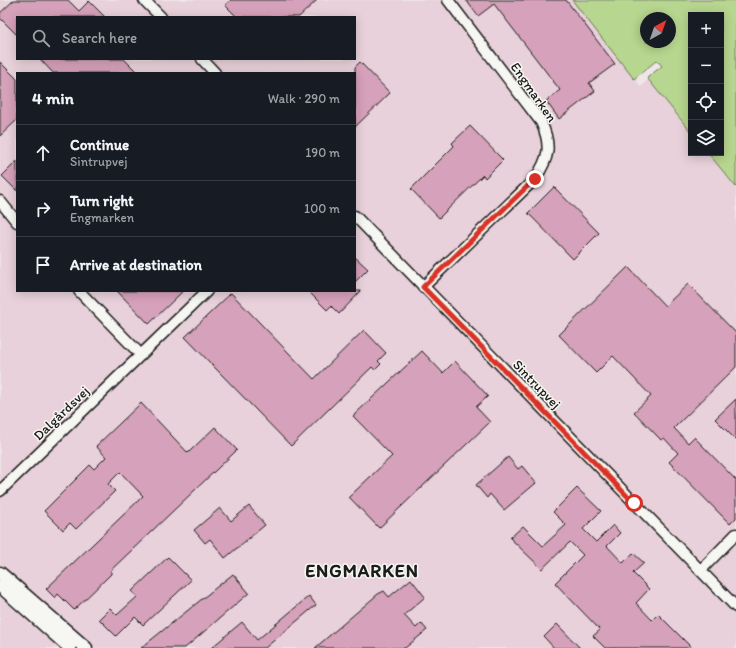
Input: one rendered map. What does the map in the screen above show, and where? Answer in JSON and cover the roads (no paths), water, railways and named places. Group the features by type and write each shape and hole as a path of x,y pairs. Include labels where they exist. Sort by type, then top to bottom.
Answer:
{"street":[{"path":"144,0 160,16"},
{"name":"Engmarken","path":"423,287 535,179 544,165 548,153 547,136 541,122 448,0"},
{"path":"203,60 214,72"},
{"path":"0,201 16,221"},
{"name":"Sintrupvej","path":"356,217 565,434 736,607"},
{"path":"80,292 141,355"},
{"name":"Dalgårdsvej","path":"0,491 206,292"},
{"path":"700,570 736,534"},
{"path":"0,573 86,648"},
{"path":"0,586 70,648"}],"district":[{"name":"ENGMARKEN","path":"362,571"}]}
